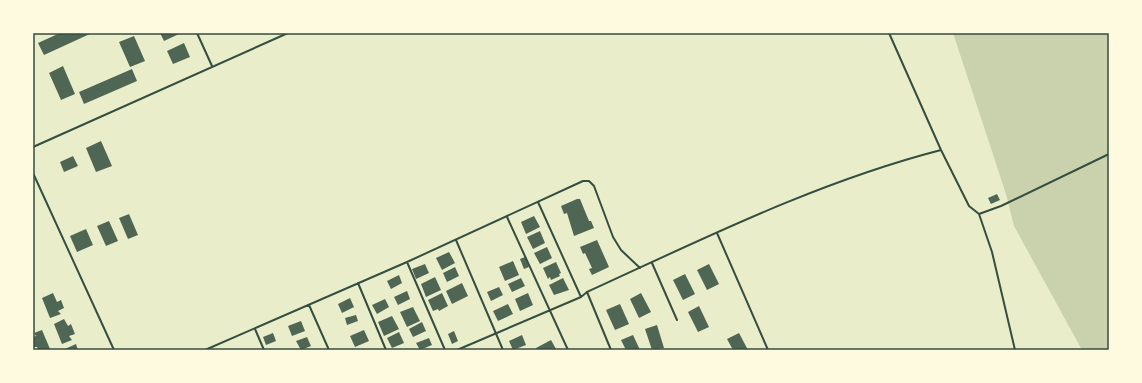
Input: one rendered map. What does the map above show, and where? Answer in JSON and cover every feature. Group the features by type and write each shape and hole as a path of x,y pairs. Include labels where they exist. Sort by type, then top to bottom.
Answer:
{"lane":[{"path":"197,33 212,66"},
{"path":"33,147 288,33"},
{"path":"889,33 941,150 969,206 979,214 992,252 1015,350"},
{"path":"457,350 581,297 587,292 783,203 908,158 941,150"},
{"path":"979,214 1001,206 1109,154"},
{"path":"33,173 114,350"},
{"path":"205,350 456,240 583,181 589,181 594,186 612,237 621,250 640,268"},
{"path":"538,202 581,297"},
{"path":"507,217 568,350"},
{"path":"717,233 768,350"},
{"path":"456,240 504,350"},
{"path":"406,262 445,350"},
{"path":"652,263 677,320"},
{"path":"358,283 386,350"},
{"path":"587,292 612,350"},
{"path":"309,305 329,350"},
{"path":"255,329 264,350"}],"green space":[{"path":"953,33 1109,33 1109,350 1082,350 1014,226 1006,194"}],"building":[{"path":"60,33 92,33 44,55 38,43"},
{"path":"160,33 178,33 179,34 164,41"},
{"path":"134,36 145,61 130,67 119,42"},
{"path":"184,43 190,57 173,64 167,51"},
{"path":"63,66 75,94 61,100 49,73"},
{"path":"132,69 137,81 84,104 79,92"},
{"path":"101,141 112,166 96,172 86,148"},
{"path":"73,156 78,166 64,172 60,162"},
{"path":"997,194 1000,200 991,204 988,198"},
{"path":"580,199 589,221 591,221 594,228 574,236 567,213 564,214 561,206"},
{"path":"129,214 138,235 128,239 119,218"},
{"path":"534,216 540,227 526,234 521,222"},
{"path":"109,221 118,241 106,246 97,226"},
{"path":"86,229 93,245 77,252 70,236"},
{"path":"540,231 545,243 533,249 527,237"},
{"path":"597,240 609,267 592,275 589,269 592,268 585,253 583,254 580,247"},
{"path":"547,247 552,258 540,264 534,253"},
{"path":"449,252 455,263 442,270 436,258"},
{"path":"525,257 529,267 524,269 520,259"},
{"path":"513,261 519,275 505,281 499,267"},
{"path":"556,262 561,273 559,274 560,276 551,280 550,277 548,279 543,268"},
{"path":"425,264 429,273 416,279 412,269"},
{"path":"709,264 719,284 707,290 697,270"},
{"path":"455,267 459,276 447,282 443,273"},
{"path":"685,274 695,294 683,300 673,280"},
{"path":"399,275 402,283 391,289 387,281"},
{"path":"435,277 441,290 426,297 421,284"},
{"path":"521,278 525,286 512,292 508,284"},
{"path":"563,278 569,290 554,295 549,285"},
{"path":"462,283 468,296 452,304 446,291"},
{"path":"499,287 503,295 491,301 487,292"},
{"path":"407,291 410,299 398,305 394,297"},
{"path":"53,293 57,302 61,300 64,308 58,311 61,314 50,318 42,298"},
{"path":"442,293 448,306 439,311 438,309 433,311 428,300"},
{"path":"528,293 533,305 520,311 515,299"},
{"path":"641,293 651,312 639,318 630,299"},
{"path":"350,298 354,307 342,313 338,304"},
{"path":"385,299 389,307 377,314 372,305"},
{"path":"508,304 513,314 498,321 493,311"},
{"path":"620,304 629,324 615,330 606,310"},
{"path":"699,306 709,327 698,332 688,312"},
{"path":"413,307 420,321 407,327 400,312"},
{"path":"356,315 358,321 347,325 345,318"},
{"path":"392,316 399,329 384,336 378,322"},
{"path":"64,319 68,326 71,324 75,334 69,336 72,340 62,344 54,324"},
{"path":"301,321 305,331 292,336 288,326"},
{"path":"422,322 426,331 413,337 409,329"},
{"path":"657,325 664,348 652,350 645,329"},
{"path":"42,330 50,349 48,350 38,350 37,347 33,347 33,337 36,336 34,333"},
{"path":"364,330 369,341 355,347 350,336"},
{"path":"454,331 458,341 452,344 448,334"},
{"path":"399,332 404,343 392,348 387,338"},
{"path":"273,333 276,341 266,345 263,337"},
{"path":"739,333 748,350 733,350 727,339"},
{"path":"522,335 526,345 513,350 509,341"},
{"path":"633,335 640,350 626,350 621,340"},
{"path":"307,337 311,346 301,350 296,341"},
{"path":"429,338 432,345 420,350 416,343"},
{"path":"551,340 556,349 537,350 536,348"},
{"path":"76,344 78,350 65,350 65,349"}]}
